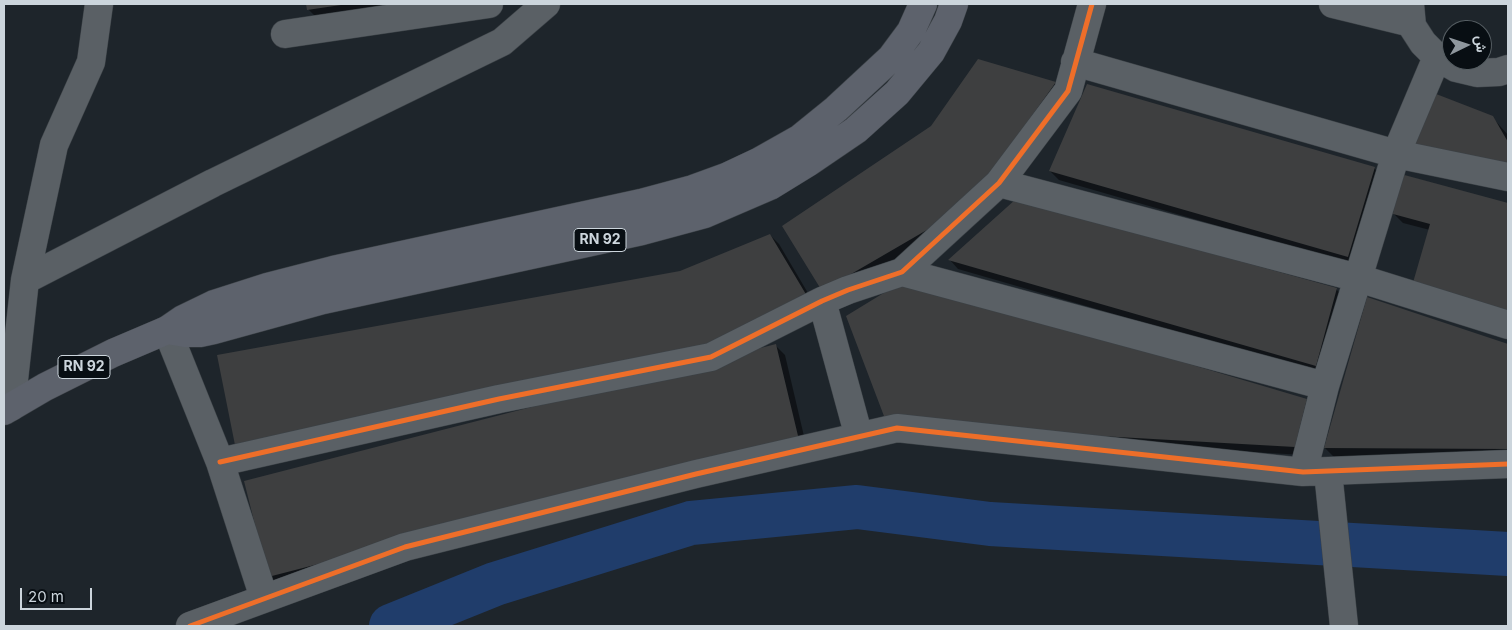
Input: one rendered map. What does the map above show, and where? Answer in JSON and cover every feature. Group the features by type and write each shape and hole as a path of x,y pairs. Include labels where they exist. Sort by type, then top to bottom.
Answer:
{"highway":[{"name":"RN 92","path":"7,409 44,387 113,353 168,330 198,311 267,287 334,270 641,203 693,189 726,177 760,161 799,139 868,81 891,58 911,31 923,4"},
{"name":"RN 92","path":"168,330 185,333 200,333 214,330 323,300 642,231 706,214 770,186 856,130 897,93 931,52 948,22 954,4"}],"street":[{"path":"7,409 24,280 54,145 90,62 99,4"},
{"path":"285,34 489,4"},
{"path":"24,280 222,179 502,42 546,4"},
{"path":"220,462 499,399 712,357 822,301 902,272 999,183 1068,91 1092,4"},
{"path":"1333,4 1410,14 1423,43 1437,57 1456,68 1477,73 1499,72 1508,69"},
{"path":"1344,619 1320,475 1325,386 1396,154 1437,57"},
{"path":"1075,62 1396,154 1508,177"},
{"path":"999,183 1358,278 1508,325"},
{"path":"902,272 1325,386"},
{"path":"822,301 859,437"},
{"path":"168,330 220,462 264,598"},
{"path":"190,626 405,547 696,474 897,428 1320,475 1508,464"}],"building":[{"path":"306,4 341,4 341,5 307,10"},
{"path":"978,59 1056,82 985,182 944,220 822,291 782,226 931,126"},
{"path":"1087,84 1375,167 1348,257 1049,171"},
{"path":"1431,92 1493,116 1508,142 1508,167 1413,148"},
{"path":"1397,173 1508,203 1508,312 1412,286 1430,224 1393,214"},
{"path":"1016,199 1337,288 1316,366 948,260"},
{"path":"770,234 810,301 711,343 237,455 217,355 680,271"},
{"path":"900,283 917,283 1307,399 1295,447 887,424 846,316"},
{"path":"1367,297 1508,344 1508,449 1324,448"},
{"path":"776,344 799,440 268,577 244,481"}],"waterway":[{"path":"391,626 495,584 691,523 857,507 990,524 1508,554"}],"cycle path":[{"path":"220,462 499,399 711,357 822,301 902,272 999,183 1068,91 1092,4"},
{"path":"190,626 405,547 696,474 897,428 1303,472 1508,464"}]}
